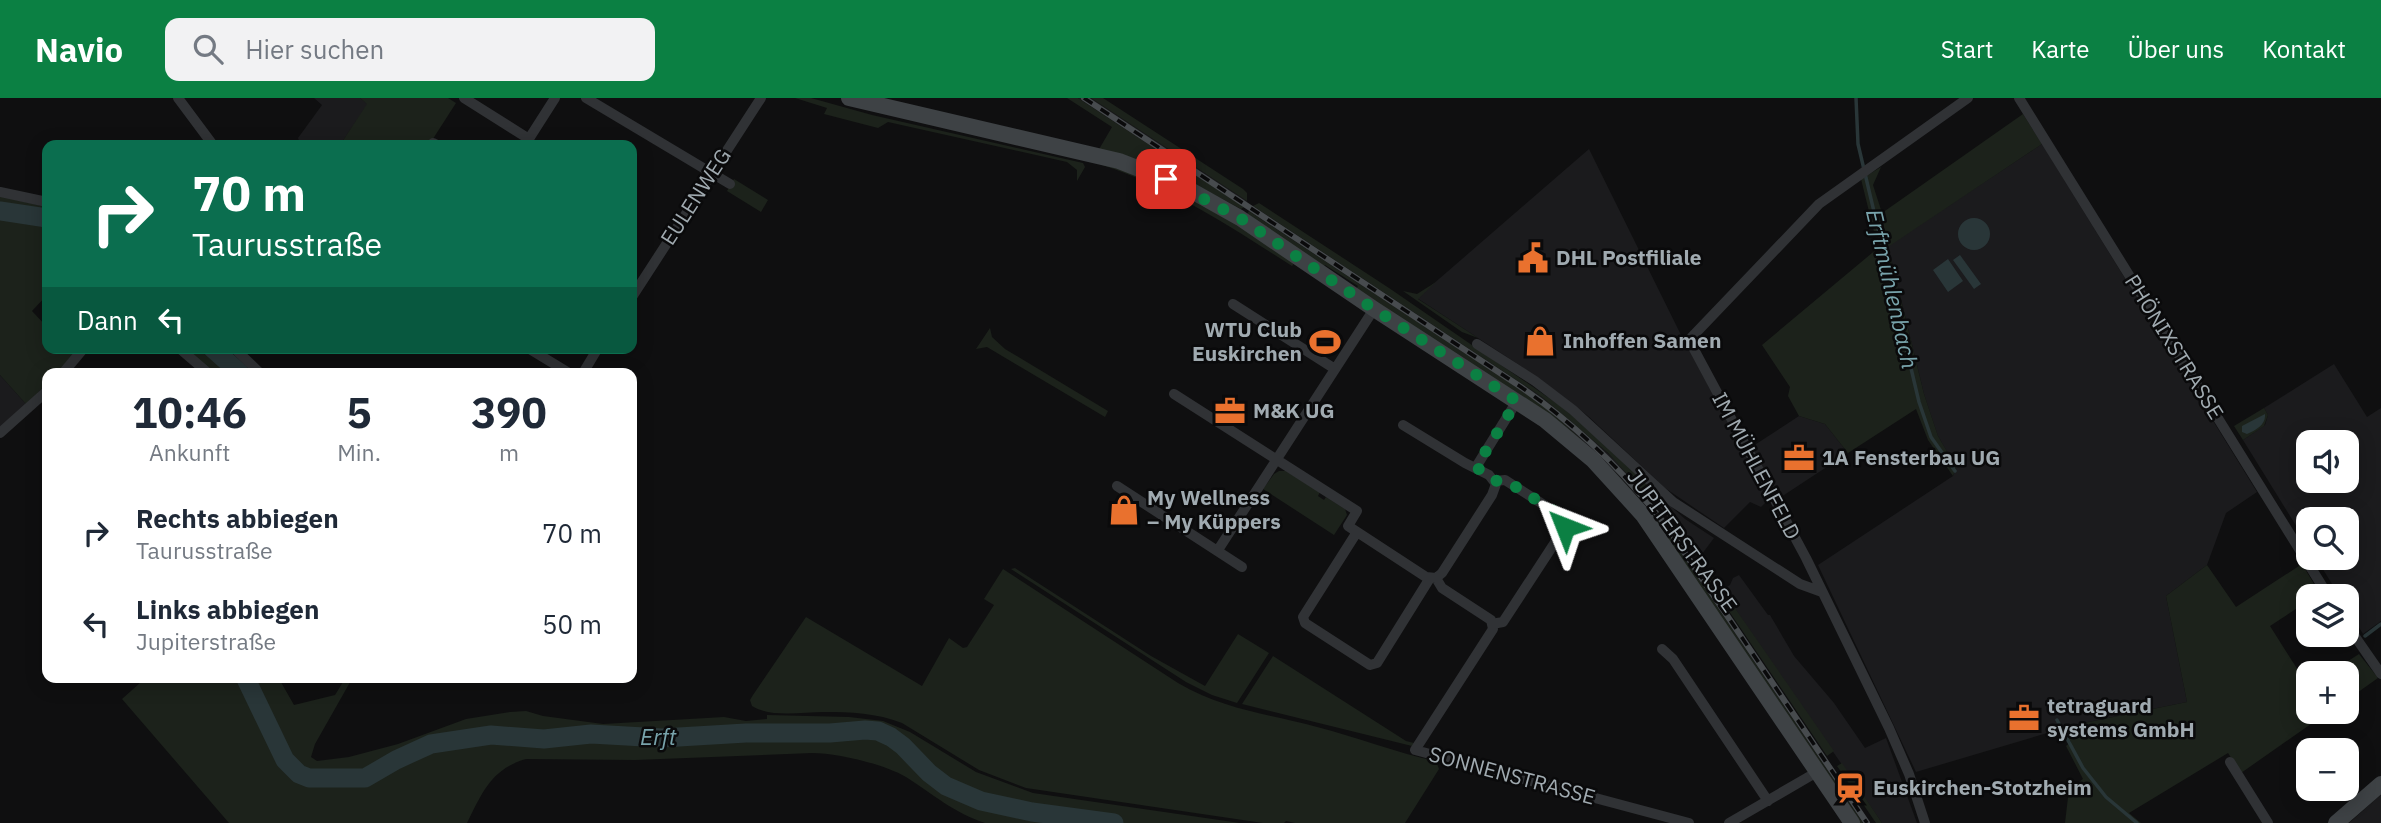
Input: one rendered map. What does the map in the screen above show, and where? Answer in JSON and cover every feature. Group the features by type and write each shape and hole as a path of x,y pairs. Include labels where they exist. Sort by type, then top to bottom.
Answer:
{"street":[{"path":"178,98 209,140"},
{"path":"464,98 524,140"},
{"path":"528,140 555,98"},
{"path":"586,98 730,184"},
{"name":"EULENWEG","path":"637,289 761,98"},
{"name":"JUPITERSTRASSE","path":"849,98 1108,158 1150,171 1240,218 1517,401 1584,452 1634,505 1852,823"},
{"name":"IM MÜHLENFELD","path":"1926,823 1901,752 1822,592 1689,340 1808,214 1968,98"},
{"name":"PHÖNIXSTRASSE","path":"2019,98 2321,584"},
{"path":"0,192 42,201"},
{"path":"1233,304 1335,369"},
{"path":"1218,550 1374,309"},
{"path":"1477,344 1581,416 1673,502 1800,584 1822,592"},
{"path":"67,368 79,354"},
{"path":"186,354 202,368"},
{"path":"240,354 255,368"},
{"path":"538,354 561,368"},
{"path":"1174,394 1357,511 1348,526 1433,578 1442,588 1491,620 1492,624 1503,622 1565,527 1563,517 1505,480 1495,481 1403,425"},
{"path":"0,433 42,395"},
{"path":"1476,467 1517,401"},
{"path":"1357,532 1303,617 1305,623 1370,665 1377,663 1433,578 1442,573 1492,495 1495,481"},
{"path":"1117,486 1241,567"},
{"name":"SONNENSTRASSE","path":"1492,624 1493,629 1415,750 1689,823"},
{"path":"2359,642 2381,674"},
{"path":"1662,649 1673,659 1768,801"},
{"path":"2230,762 2269,823"},
{"path":"1729,823 1817,772"},
{"path":"2336,823 2381,784"}],"shaded area":[{"path":"314,98 360,98 368,104 343,140 299,140 322,105"},
{"path":"360,98 448,98 456,103 432,140 343,140 367,104"},
{"path":"795,98 811,98 872,115 1083,163 1085,167 1077,181 1077,170 1067,162 888,122 878,128 824,114 827,108"},
{"path":"1067,98 1078,98 1244,207 1241,209 1159,165 1098,151 1112,127"},
{"path":"1078,98 1091,98 1247,201 1244,207"},
{"path":"1091,98 1103,98 1243,189 1247,193 1247,201"},
{"path":"2023,114 2042,144 1888,247 1924,394 1938,436 1956,467 1953,476 1928,440 1916,409 1848,453 1825,424 1799,416 1788,396 1790,387 1762,345 1878,248 1861,179 1881,167 1873,185 1882,213"},
{"path":"2042,144 2257,492 2226,513 2207,565 2166,596 2187,702 2074,725 1916,772 1818,565 1953,476 1956,468 1938,436 1924,394 1888,246"},
{"path":"1589,149 1682,337 1769,499 1761,507 1750,502 1724,528 1665,488 1588,416 1539,378 1417,298"},
{"path":"1103,162 1189,194 1296,261 1292,266 1200,209 1152,185 1102,165"},
{"path":"734,179 768,200 761,212 727,191"},
{"path":"0,196 42,206 42,214 0,206"},
{"path":"1259,203 1565,409 1655,491 1649,498 1608,453 1542,397 1253,206"},
{"path":"1253,206 1542,397 1628,472 1687,550 1870,823 1863,823 1653,513 1599,455 1533,398 1249,211"},
{"path":"1249,211 1533,398 1611,468 1646,507 1678,549 1863,823 1857,823 1638,499 1356,289 1358,286 1325,265 1323,267 1247,214"},
{"path":"0,217 42,222 42,300 32,311 42,322 42,354 73,354 61,368 42,368 42,389 26,404 0,375"},
{"path":"1974,218 1985,223 1990,234 1985,245 1974,250 1963,245 1958,234 1963,223"},
{"path":"1960,255 1981,284 1974,289 1953,260"},
{"path":"1948,259 1963,281 1948,292 1933,270"},
{"path":"1436,282 1418,299 1478,338 1462,332 1403,291 1417,294"},
{"path":"990,328 992,337 1005,349 1108,411 1105,417 987,347 976,349"},
{"path":"190,354 212,354 227,368 206,368"},
{"path":"2334,364 2367,417 2381,408 2381,621 2363,634 2359,628 2359,584 2332,584 2323,570 2359,570 2359,507 2296,507 2296,526 2243,440 2265,425 2268,415 2264,408"},
{"path":"0,375 26,404 0,427"},
{"path":"2264,408 2268,415 2264,426 2243,440 2234,426"},
{"path":"2265,414 2260,427 2247,434 2242,432 2242,426"},
{"path":"1799,416 1825,424 1848,453 1778,499 1750,448"},
{"path":"1279,471 1286,471 1320,492 1318,496 1324,500 1326,497 1345,509 1347,515 1334,535 1263,489"},
{"path":"1655,492 1685,519 1714,538 1699,558 1651,495"},
{"path":"2207,565 2236,607 2296,568 2306,570 2314,584 2296,584 2296,609 2270,626 2296,667 2296,724 2311,724 2241,773 2228,753 2129,813 2141,823 2065,823 2069,789 2083,779 2066,746 2071,742 2067,737 2076,735 2074,725 2187,702 2166,596"},
{"path":"1015,568 1151,656 1205,686 1238,634 1269,653 1237,703 1212,695 1186,682 1011,569"},
{"path":"1003,569 1195,692 1246,710 1436,761 1439,769 1405,823 1263,823 1026,788 979,770 893,720 854,713 777,713 752,706 750,700 753,695 806,617 922,686 949,638 963,648 967,647 994,605 984,599"},
{"path":"1712,575 1834,751 1827,756 1708,580"},
{"path":"1739,575 1770,615 1794,656 1834,703 1865,748 1886,738 1917,823 1882,823 1722,590"},
{"path":"2359,654 2378,678 2359,691 2359,661 2348,661"},
{"path":"1273,656 1406,741 1414,743 1412,746 1242,704"},
{"path":"140,683 281,683 294,705 335,695 342,683 350,683 315,744 311,757 317,761 349,757 398,744 466,719 510,712 526,711 543,716 603,724 724,717 746,721 767,719 767,715 849,717 883,721 910,732 976,772 1033,793 1240,823 985,823 954,809 897,772 860,760 812,753 635,760 526,759 514,763 496,776 483,792 467,823 229,823 122,699"},
{"path":"1842,763 1882,823 1876,823 1837,766"},
{"path":"2381,795 2381,823 2349,823 2377,798"}],"waterway":[{"name":"Erftmühlenbach","path":"1856,98 1858,144 1919,402 1931,437 1955,471"},
{"name":"Erft","path":"0,211 42,217"},
{"name":"Erft","path":"219,354 234,368"},
{"path":"2365,636 2381,624"},
{"name":"Erft","path":"248,683 285,760 299,774 309,778 365,778 431,744 491,735 544,739 591,734 662,738 865,730 878,731 891,737 946,786 981,801 1032,812 1114,823"},
{"name":"Erftmühlenbach","path":"2057,720 2083,768 2106,797 2137,823"}],"railway":[{"path":"1084,98 1518,385 1581,434 1619,470 1670,531 1867,823"}],"place":[{"name":"DHL Postfiliale","path":"1533,258"},
{"name":"Inhoffen Samen","path":"1540,341"},
{"name":"WTU Club Euskirchen","path":"1325,342"},
{"name":"M&K UG","path":"1230,411"},
{"name":"1A Fensterbau UG","path":"1799,458"},
{"name":"My Wellness – My Küppers","path":"1124,510"},
{"name":"tetraguard systems GmbH","path":"2024,718"},
{"name":"Euskirchen-Stotzheim","path":"1850,788"}],"route":[{"path":"1166,179 1240,218 1517,401 1476,467 1495,481 1505,480 1563,517 1565,527"}]}
